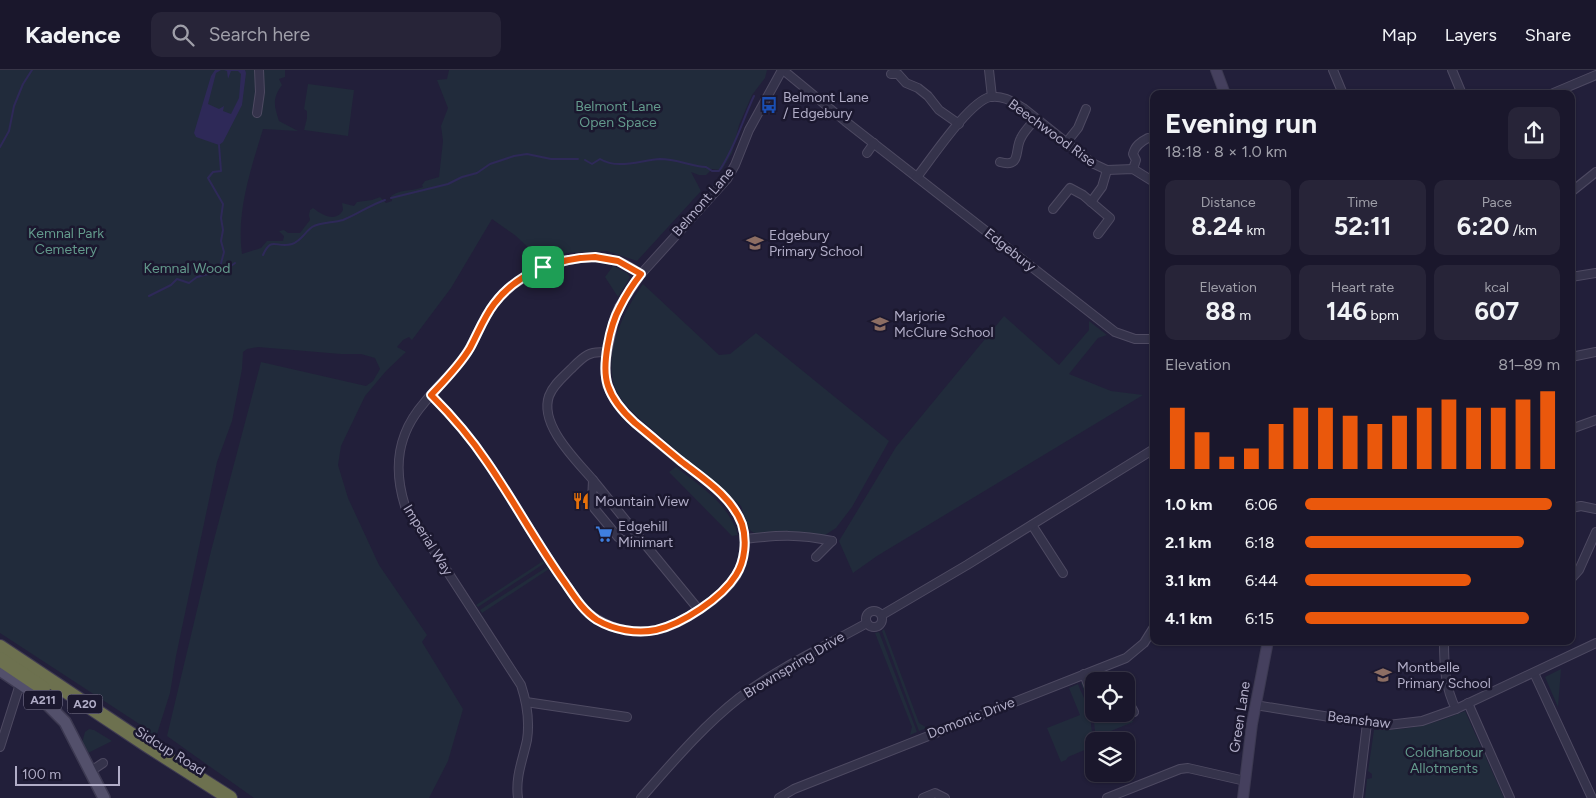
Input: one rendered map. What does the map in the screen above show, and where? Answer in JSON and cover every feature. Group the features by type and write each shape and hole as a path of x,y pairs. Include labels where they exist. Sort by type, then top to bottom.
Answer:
{"highway":[{"name":"Sidcup Road","path":"0,647 230,798"},
{"name":"Sidcup Road","path":"0,659 108,731 214,798"}],"main road":[{"path":"1216,70 1224,90"},
{"name":"Green Lane","path":"1243,798 1255,705 1267,645"},
{"name":"A211","path":"0,670 54,709 66,722 104,798"}],"street":[{"path":"258,113 260,70"},
{"name":"Edgebury","path":"782,70 1115,332 1132,339 1150,339"},
{"name":"Belmont Lane","path":"744,539 742,524 729,502 624,413 607,385 607,353 614,320 629,290 641,274 727,179 735,165 749,130 782,70"},
{"path":"989,70 992,97"},
{"path":"1333,70 1341,90"},
{"path":"1452,70 1460,90"},
{"path":"896,72 906,82 928,96 939,110 958,124"},
{"path":"1560,90 1596,75"},
{"name":"Beechwood Rise","path":"917,177 976,104 992,97 1000,97 1012,101 1092,164 1107,170 1133,169"},
{"path":"1066,143 1078,128 1086,108"},
{"path":"1000,162 1008,164 1013,162 1020,138 1035,118"},
{"path":"1081,119 1090,123"},
{"path":"1148,138 1140,142 1135,148 1133,154 1136,160 1133,169 1150,180"},
{"path":"867,153 874,144"},
{"path":"1091,202 1102,187 1107,170"},
{"path":"1575,189 1596,172"},
{"path":"1053,209 1070,188 1110,218 1098,234"},
{"name":"Imperial Way","path":"518,798 518,775 528,730 526,702 521,685 405,506 398,472 401,444 414,416 462,360 485,317 500,297 514,284 556,262 577,258 595,257 618,261 641,274"},
{"path":"1575,276 1596,274"},
{"path":"607,353 596,351 589,354 576,363 553,388 547,405 550,422 558,436 699,610"},
{"path":"1575,356 1596,352"},
{"path":"431,395 487,461 550,563 575,598 589,613 613,627 634,632 645,632 666,627 699,610 722,592 737,574 744,551 744,539 792,535 832,541 816,557"},
{"path":"1575,428 1596,420"},
{"name":"Brownspring Drive","path":"882,616 1150,451"},
{"path":"593,480 592,502 594,508 622,540 644,543"},
{"path":"1575,507 1581,506 1596,509"},
{"path":"1032,525 1063,574"},
{"path":"1575,574 1579,570 1596,532"},
{"name":"Brownspring Drive","path":"866,623 866,618 870,612 875,611 882,616"},
{"name":"Brownspring Drive","path":"866,623 870,627 878,627 882,622 882,616"},
{"name":"Brownspring Drive","path":"640,798 694,738 739,698 768,678 866,623"},
{"name":"Domonic Drive","path":"778,798 803,785 1126,658 1144,643 1150,633"},
{"name":"Beanshaw","path":"1255,705 1367,723 1406,724 1432,719 1456,710 1596,643"},
{"path":"1444,645 1446,682 1450,698 1456,710"},
{"path":"1534,673 1592,798"},
{"path":"0,747 20,684"},
{"path":"526,702 627,717"},
{"path":"1468,704 1510,798"},
{"path":"1358,798 1367,723"},
{"path":"91,771 104,763"},
{"path":"1107,798 1180,769 1188,768 1245,781"},
{"path":"923,798 934,793 945,798"}],"green space":[{"path":"0,70 285,70 285,77 279,79 282,85 275,98 276,111 279,121 298,131 263,129 243,207 241,222 242,254 261,248 267,241 283,241 284,236 279,231 300,233 310,220 310,210 313,208 333,217 340,214 343,210 342,203 354,206 357,202 380,197 386,203 392,201 391,196 395,194 423,187 422,185 425,181 439,177 443,141 441,126 448,108 437,80 447,79 449,70 767,70 765,78 752,95 739,125 732,153 722,170 712,169 706,175 691,172 701,191 637,261 607,251 566,253 542,261 516,236 492,219 451,288 412,340 409,337 403,340 397,347 406,352 386,371 365,396 341,446 338,465 348,498 379,565 427,635 422,642 463,709 448,761 429,798 254,798 167,736 211,551 261,362 366,386 373,381 380,369 375,358 361,354 258,347 247,349 243,352 242,369 232,421 217,462 170,693 157,734 149,734 147,729 0,633"},
{"path":"308,84 354,90 348,136 304,130 307,118 307,111 304,109"},
{"path":"613,266 627,273 630,277 618,297 605,277"},
{"path":"643,284 719,355 730,354 756,333 889,441 852,507 836,528 822,537 794,532 758,535 751,531 741,506 624,403 616,390 612,377 613,348 628,307"},
{"path":"1004,316 1059,365 1089,330 1089,321 1107,335 1098,338 1069,374 1111,391 1143,395 877,556 853,573 839,541 896,447"},
{"path":"676,467 713,496 728,514 738,535 732,536 669,472"},
{"path":"543,561 545,563 478,607 476,605"},
{"path":"547,567 549,569 482,613 480,610"},
{"path":"884,629 919,723 927,728 919,731 882,631"},
{"path":"879,632 917,732 910,735 912,727 875,633"},
{"path":"1561,669 1558,707 1545,677"},
{"path":"1084,682 1085,684 1085,693 1081,683"},
{"path":"1078,684 1085,701 1085,722 1091,722 1093,732 1085,732 1085,750 1061,762 1047,728 1080,715 1069,688"},
{"name":"Coldharbour Allotments","path":"1465,711 1504,798 1365,798 1367,779 1372,778 1372,774 1368,771 1374,730 1421,726"},
{"path":"1094,722 1133,722 1108,732 1095,731"},
{"path":"89,729 112,741 88,753 82,743 85,732"}],"shaded area":[{"path":"215,70 221,70 216,73 208,104 219,109 224,106 223,111 231,114 239,98 241,74 238,71 231,71 228,79 227,71 224,70 245,70 246,73 242,105 223,142 219,145 196,137 194,133 211,76"}],"waterway":[{"path":"0,147 9,131 14,106 23,84 32,70"},
{"path":"585,160 592,164 600,159 614,164 630,164 666,159 706,167 712,171 719,171 734,144 754,96"},
{"path":"149,296 171,285 177,279 189,283 197,277 219,271 224,252 221,241 223,204 208,178 213,172 221,171 219,145"},
{"path":"391,198 448,184 462,177 477,173 490,164 514,156 527,154 551,159 578,159"},
{"path":"263,255 272,244 292,244 298,241 312,227 343,220 385,200"},
{"path":"219,271 235,263"}],"place":[{"name":"Belmont Lane / Edgebury","path":"769,105"},
{"name":"Edgebury Primary School","path":"755,243"},
{"name":"Marjorie McClure School","path":"880,324"},
{"name":"Mountain View","path":"581,501"},
{"name":"Edgehill Minimart","path":"604,534"},
{"name":"Montbelle Primary School","path":"1383,675"}],"route":[{"path":"595,257 618,261 641,274 619,307 614,320 607,353 607,385 624,413 711,485 729,502 742,524 744,551 737,574 731,583 699,610 666,627 645,632 622,630 604,623 589,613 575,598 550,563 487,461 431,395 462,360 485,317 506,290 543,267 556,262 595,257"}],"park label":[{"name":"Belmont Lane Open Space","path":"618,114"},
{"name":"Kemnal Park Cemetery","path":"66,242"},
{"name":"Kemnal Wood","path":"187,268"}]}
